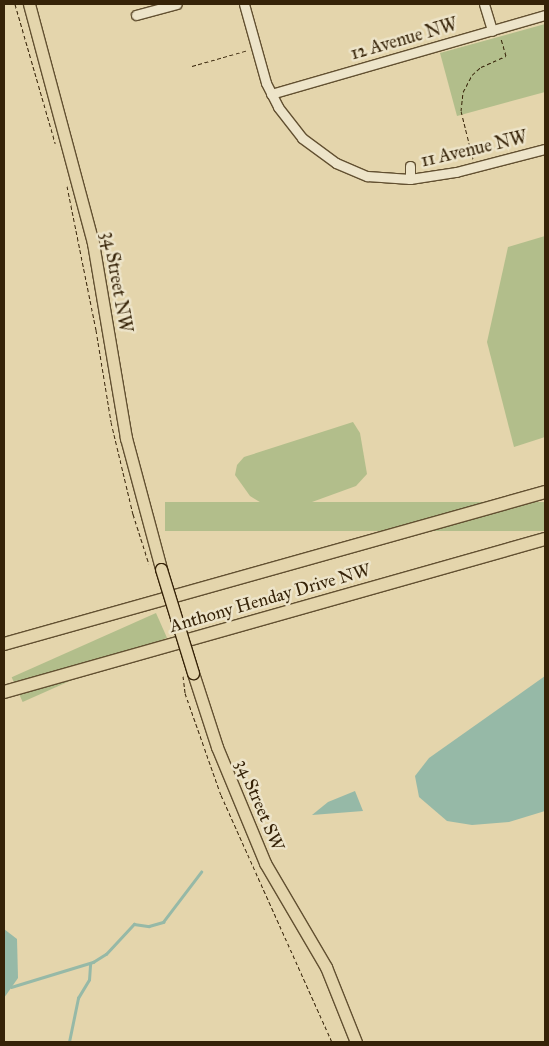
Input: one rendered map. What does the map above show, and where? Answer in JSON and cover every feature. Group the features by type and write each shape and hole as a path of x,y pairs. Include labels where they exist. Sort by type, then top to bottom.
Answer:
{"highway":[{"name":"Anthony Henday Drive NW","path":"4,644 545,492"},
{"name":"Anthony Henday Drive NW","path":"4,692 545,539"}],"main road":[{"name":"34 Street NW","path":"29,4 93,243 126,438 157,570"},
{"name":"34 Street SW","path":"157,570 188,673 265,863 326,967 356,1042"}],"street":[{"path":"136,15 177,4"},
{"name":"11 Avenue NW","path":"244,4 271,94 285,118 319,153 346,168 381,179 410,179 441,176 545,149"},
{"path":"484,4 496,33"},
{"name":"12 Avenue NW","path":"271,94 496,33 545,16"},
{"name":"11 Avenue NW","path":"410,166 410,179"}],"path":[{"path":"15,4 57,148"},
{"path":"474,162 461,111 463,92 472,75 481,67 506,56 496,33"},
{"path":"192,66 256,48"},
{"path":"65,178 120,462 144,555 157,570"},
{"path":"188,673 185,692 221,795 332,1042"}],"green space":[{"path":"545,24 545,92 457,116 440,53"},
{"path":"545,236 545,437 514,447 487,342 508,247"},
{"path":"353,422 360,433 367,474 356,486 312,502 273,510 250,496 235,475 237,465 244,457"},
{"path":"165,502 545,502 545,531 165,531"},
{"path":"156,613 167,638 23,702 12,677"}],"shaded area":[{"path":"545,676 545,811 509,822 472,825 447,821 419,797 415,776 429,758"},
{"path":"355,791 363,811 312,815 328,802"},
{"path":"4,929 17,939 18,978 4,998"}],"waterway":[{"path":"11,987 93,962 106,954 134,924 149,926 163,922 201,872"},
{"path":"69,1042 78,998 89,980 90,964"}]}
